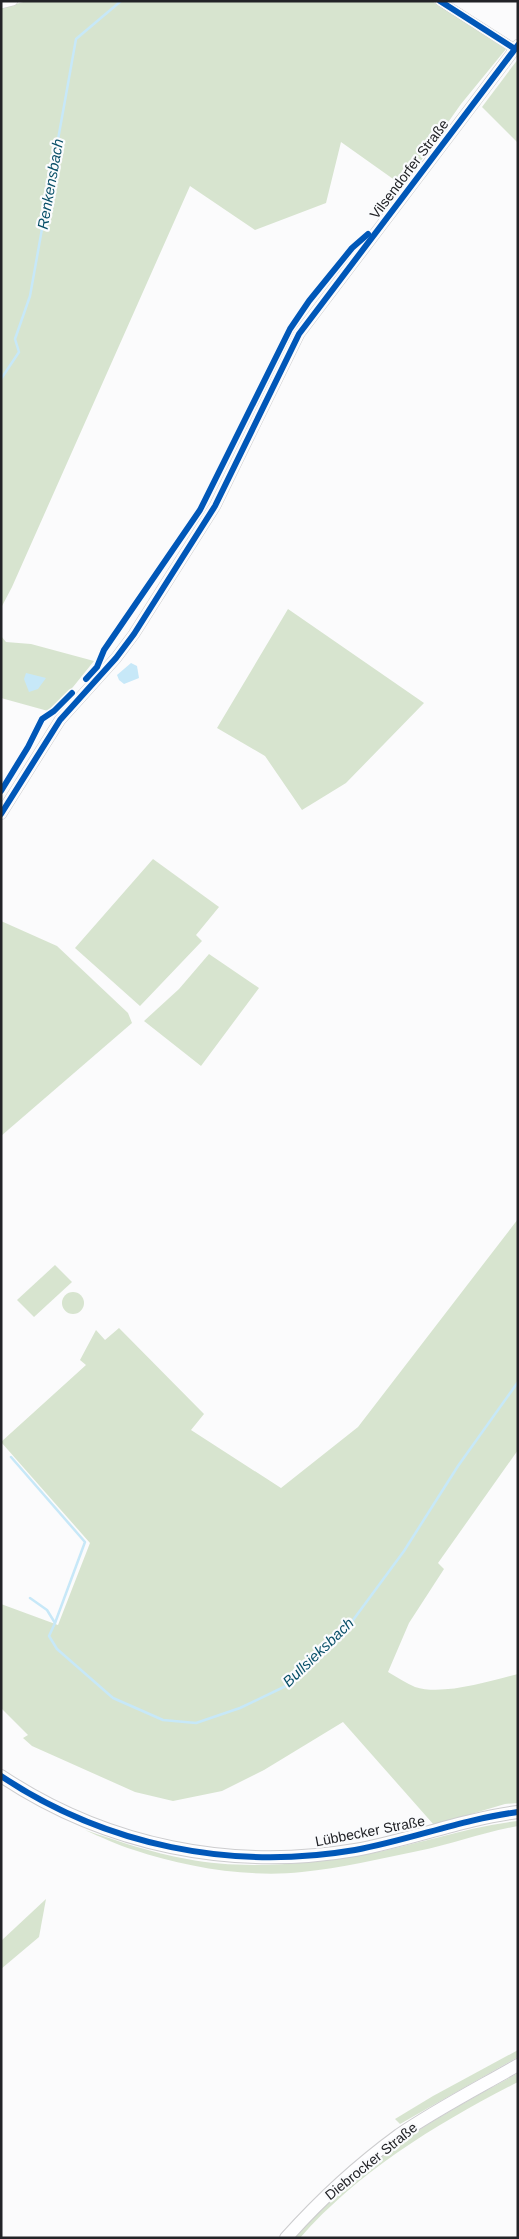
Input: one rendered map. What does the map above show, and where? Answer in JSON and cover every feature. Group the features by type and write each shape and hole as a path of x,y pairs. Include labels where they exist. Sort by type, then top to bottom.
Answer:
{"main road":[{"name":"Lübbecker Straße","path":"1,1776 87,1823 138,1840 185,1851 238,1857 295,1858 356,1850 518,1812"},
{"name":"Diebrocker Straße","path":"286,2238 341,2182 399,2136 449,2104 518,2065"}],"street":[{"path":"1,4 12,1"},
{"path":"440,1 516,47"},
{"name":"Vilsendorfer Straße","path":"1,814 60,720 116,658 134,634 200,531 215,506 299,334 516,47"}],"green space":[{"path":"27,1 432,1 506,49 461,104 403,186 341,142 326,203 255,230 190,186 1,608 1,8"},
{"path":"518,59 518,143 482,107"},
{"path":"288,609 424,703 346,783 302,810 265,756 217,728"},
{"path":"1,636 6,642 31,644 94,661 73,687 48,711 1,698"},
{"path":"153,859 219,907 196,935 202,941 140,1006 75,948"},
{"path":"1,921 57,946 128,1013 132,1023 1,1136"},
{"path":"209,954 259,988 201,1066 144,1021 179,989"},
{"path":"518,1219 518,1450 438,1563 444,1569 409,1623 388,1672 415,1687 439,1690 480,1684 518,1674 518,1803 505,1804 434,1825 343,1722 264,1770 222,1791 173,1801 135,1792 32,1746 23,1738 28,1735 1,1708 1,1604 58,1625 90,1543 1,1442 86,1365 80,1360 96,1330 105,1340 119,1328 204,1414 191,1430 281,1488 358,1427"},
{"path":"55,1265 72,1282 34,1317 17,1300"},
{"path":"73,1292 81,1295 84,1303 81,1311 73,1314 65,1311 62,1303 65,1295"},
{"path":"518,1821 518,1826 418,1851 331,1868 282,1873 239,1872 195,1866 128,1848 85,1830 148,1850 187,1859 252,1865 319,1861 362,1855"},
{"path":"46,1899 39,1937 1,1969 1,1941"},
{"path":"518,2050 518,2057 400,2124 395,2119 433,2096"},
{"path":"518,2073 518,2082 430,2131 402,2150 348,2191 323,2213 300,2238 293,2238 328,2201 389,2150 431,2122"}],"water":[{"path":"131,663 137,666 139,678 124,684 117,675"},
{"path":"26,673 46,678 38,689 29,692 24,679"}],"waterway":[{"name":"Renkensbach","path":"1,379 19,352 15,339 30,296 76,39 121,1"},
{"name":"Bullsieksbach","path":"30,1598 47,1610 55,1623 49,1636 57,1649 113,1698 163,1720 196,1723 240,1708 288,1685 345,1631 404,1551 458,1466 518,1382"},
{"name":"Bullsieksbach","path":"11,1457 85,1542 55,1623"}],"cycle path":[{"path":"440,1 515,49"},
{"path":"1,814 60,720 116,658 134,634 215,506 299,334 518,45"},
{"path":"86,679 97,667 104,650 200,510 290,329 309,301 352,248 368,234"},
{"path":"1,791 28,747 42,719 54,711 72,693"},
{"path":"1,1776 41,1800 83,1820 127,1836 171,1847 217,1854 263,1857 309,1856 355,1850 477,1819 518,1812"}]}
